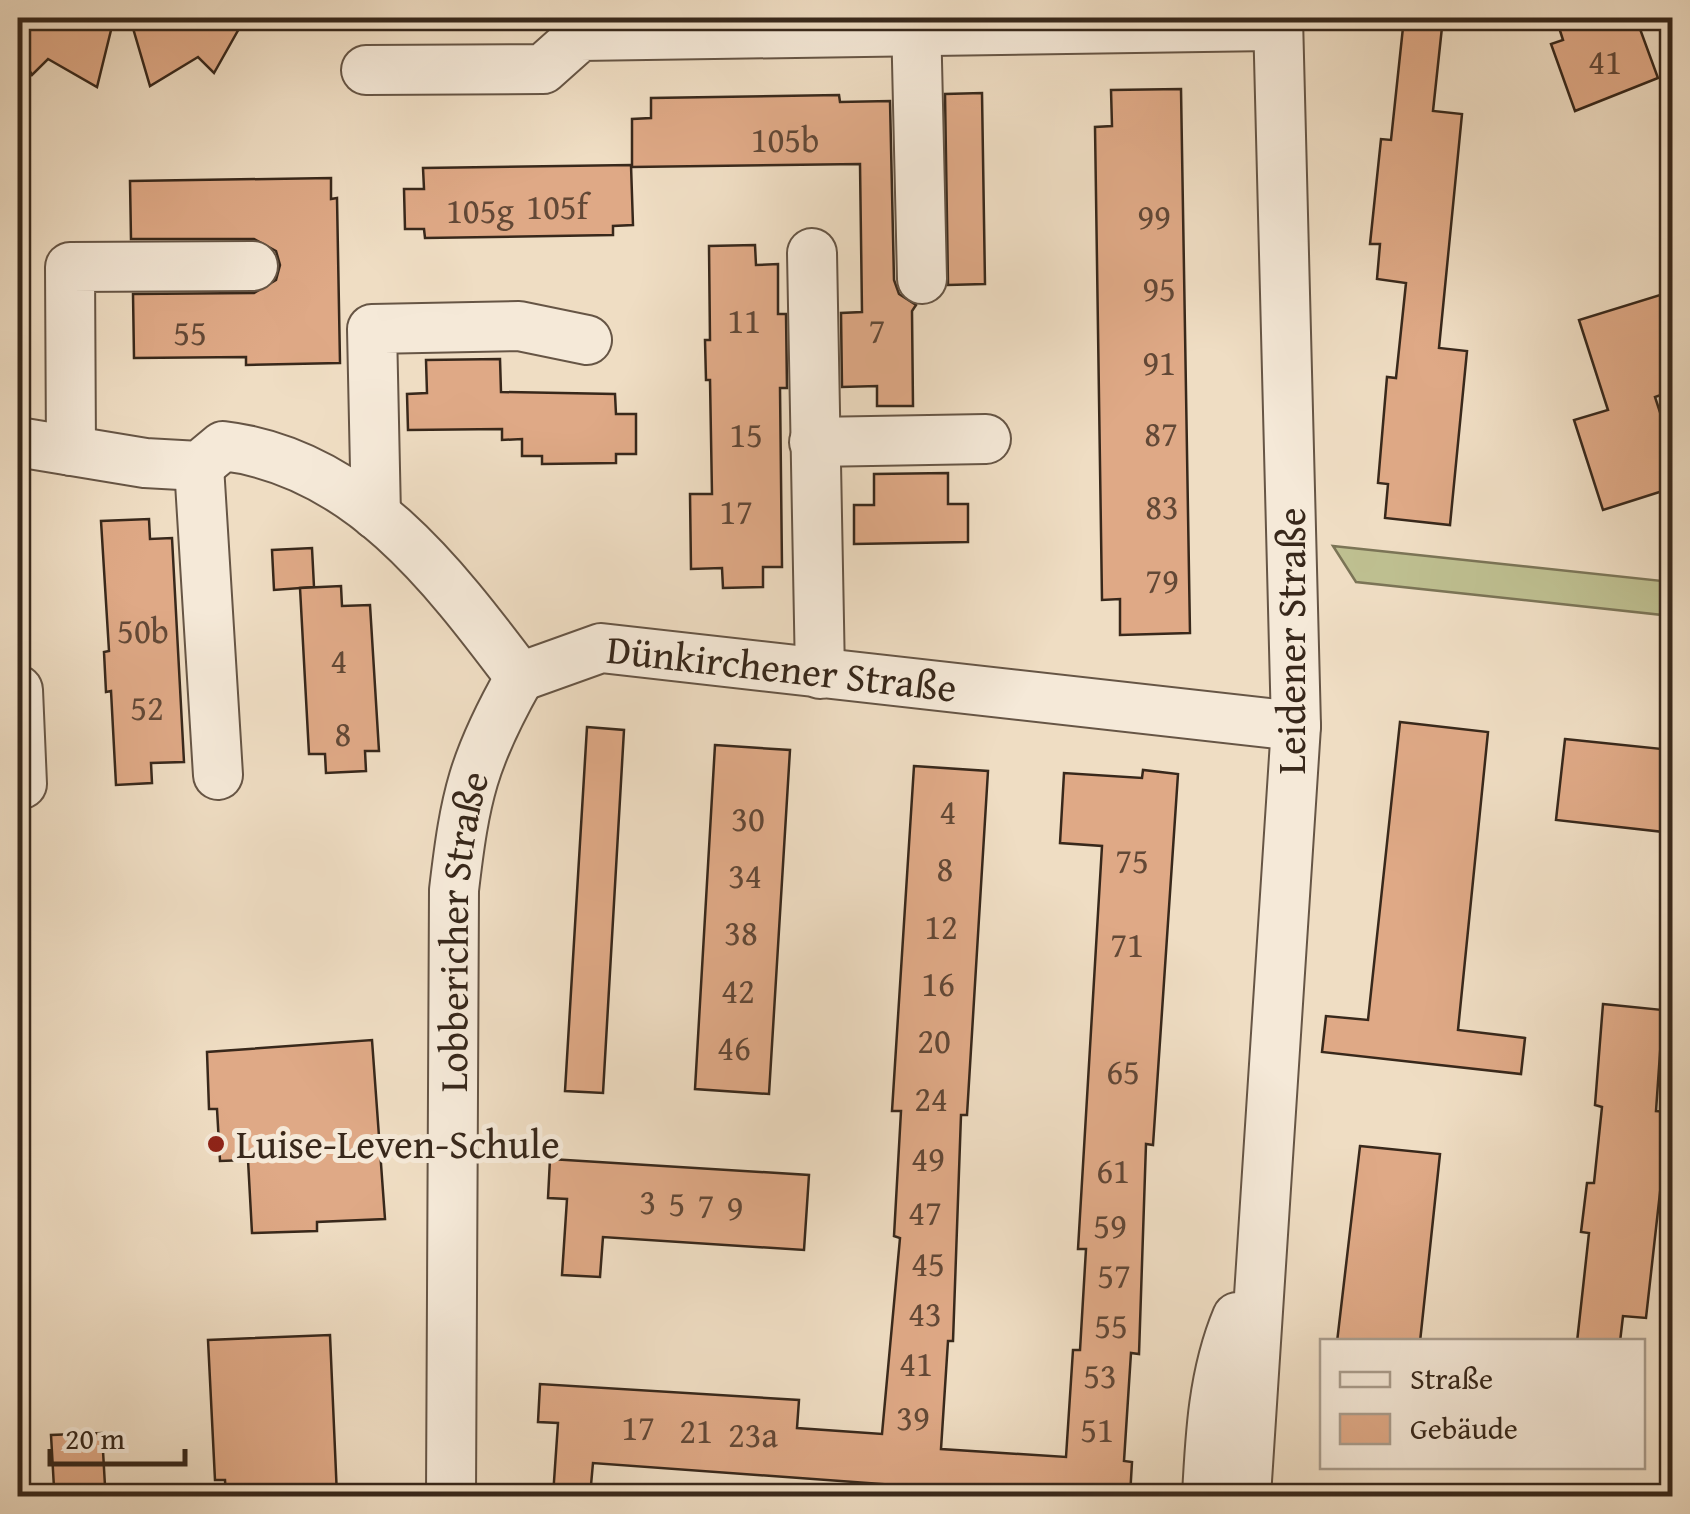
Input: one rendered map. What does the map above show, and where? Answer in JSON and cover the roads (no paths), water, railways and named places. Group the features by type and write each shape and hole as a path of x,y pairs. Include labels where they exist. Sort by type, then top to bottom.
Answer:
{"street":[{"path":"366,70 543,69 580,27 1278,22"},
{"name":"Leidener Straße","path":"1246,1496 1258,1263 1296,726 1278,22"},
{"path":"916,24 922,280"},
{"path":"812,253 820,674"},
{"path":"71,451 70,267 253,266"},
{"path":"376,514 372,329 519,326 587,340"},
{"path":"814,442 986,439"},
{"path":"18,442 145,464 199,466 223,446 257,450 296,462 376,514 444,578 520,676"},
{"path":"199,466 218,775"},
{"name":"Dünkirchener Straße","path":"520,676 601,648 1296,726"},
{"name":"Lobbericher Straße","path":"451,1496 454,890 465,798 484,740 520,676"},
{"path":"18,690 22,784"},
{"name":"Leidener Straße","path":"1207,1496 1210,1428 1225,1345 1258,1263"}],"place":[{"name":"Luise-Leven-Schule","path":"216,1144"}]}
